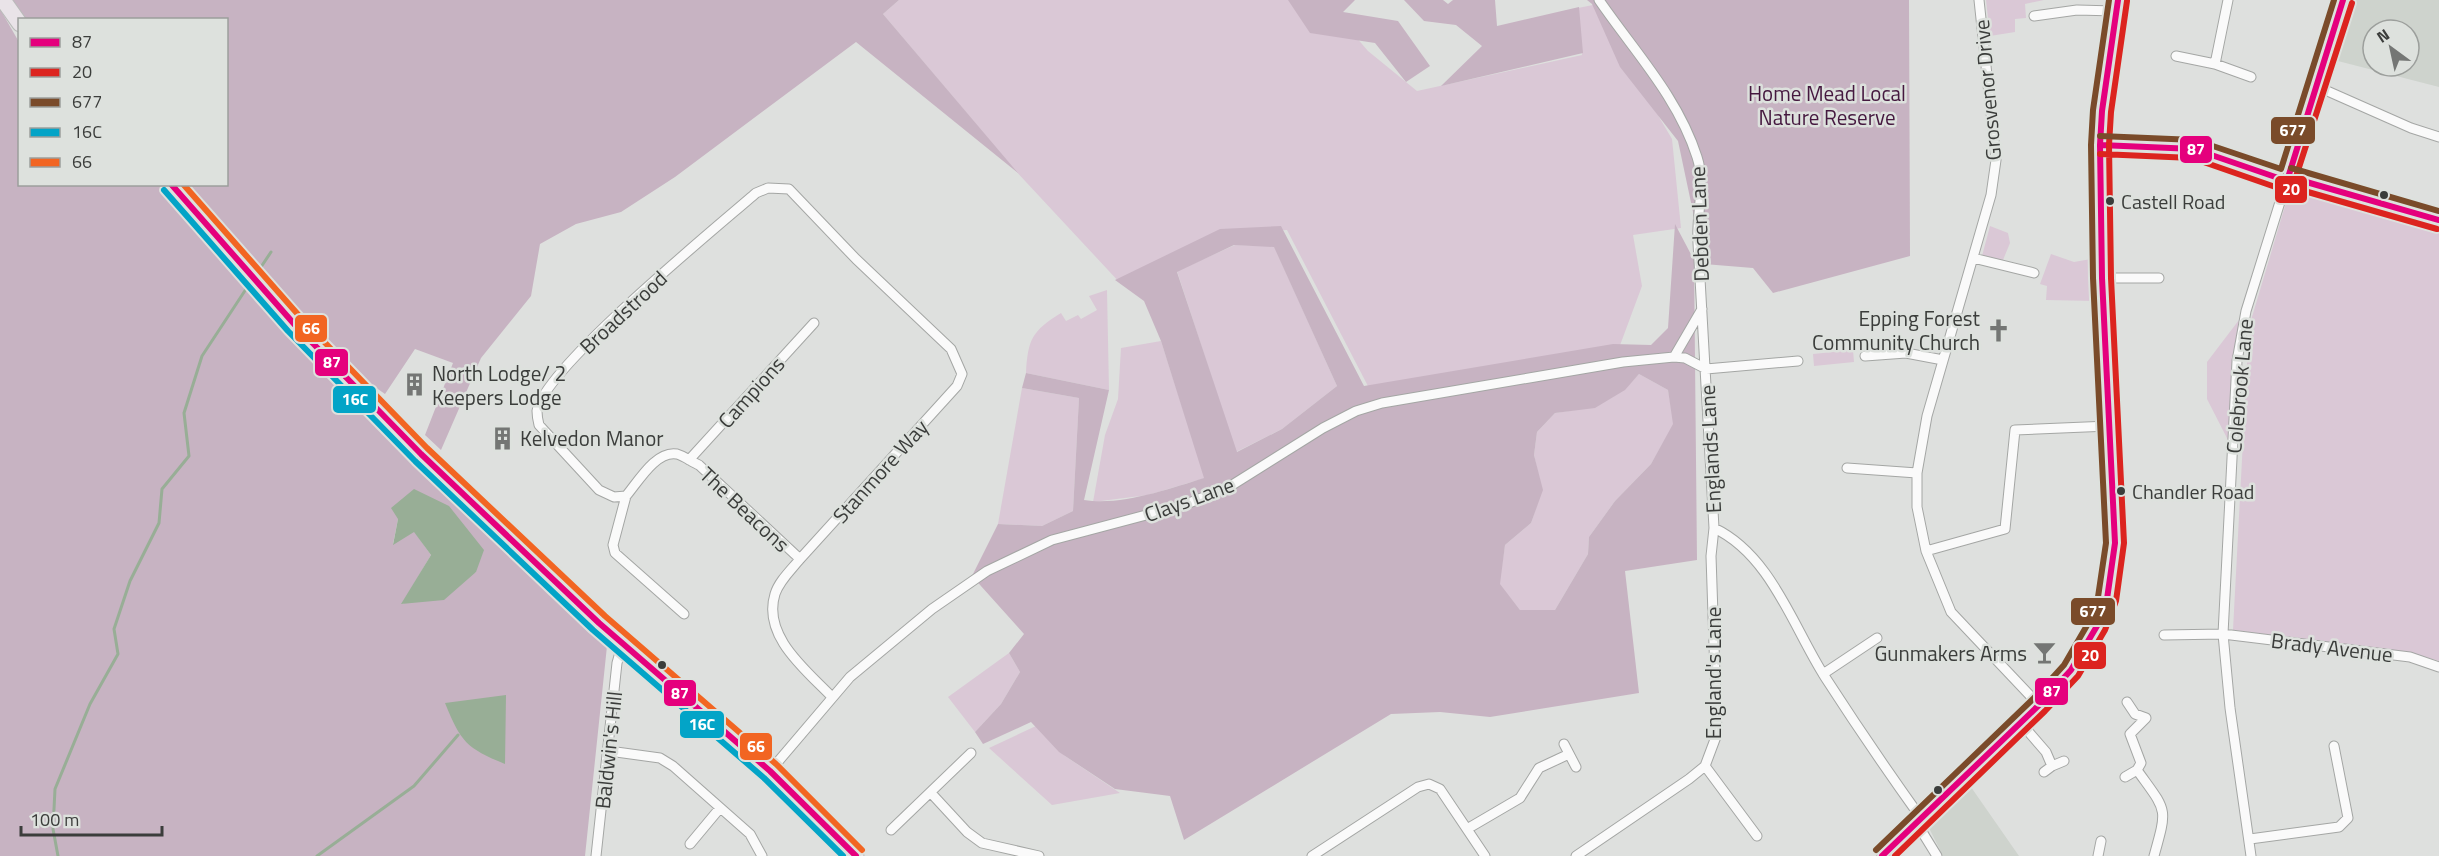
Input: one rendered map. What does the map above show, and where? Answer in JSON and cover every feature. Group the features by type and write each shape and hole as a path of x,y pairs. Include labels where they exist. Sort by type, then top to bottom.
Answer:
{"main road":[{"path":"3,0 18,21"},
{"path":"173,186 295,325 378,410 628,648 770,771 856,856"}],"street":[{"name":"Debden Lane","path":"1599,0 1659,81 1679,113 1698,160 1701,179 1698,239 1706,369"},
{"name":"Grosvenor Drive","path":"1979,0 1996,159 1990,195 1927,416 1917,473 1917,507 1926,551 1951,612 2039,705"},
{"path":"1882,856 2039,705 2071,670 2086,648 2108,599 2115,543 2102,279 2100,145 2102,111 2118,0"},
{"path":"2215,64 2228,0"},
{"name":"Colebrook Lane","path":"2251,856 2230,708 2223,634 2237,362 2246,311 2343,0"},
{"path":"2034,16 2077,10 2115,11"},
{"path":"2176,56 2215,64 2251,77"},
{"path":"2316,86 2411,128 2439,136"},
{"path":"2100,145 2194,149 2288,179 2439,220"},
{"name":"Broadstrood","path":"626,496 614,497 599,490 538,425 537,410 550,389 580,351 671,266 756,194 768,188 789,189 856,259"},
{"path":"1973,258 2034,273"},
{"name":"Stanmore Way","path":"831,696 791,654 780,638 775,626 774,596 780,584 800,559 957,386 962,374 951,350 856,259"},
{"path":"2102,279 2159,278"},
{"path":"1674,357 1686,342 1702,309"},
{"name":"Campions","path":"688,460 814,323"},
{"path":"1865,356 1906,353 1943,360"},
{"name":"Clays Lane","path":"770,771 831,696 932,609 987,571 1052,540 1184,504 1229,487 1323,428 1356,411 1382,403 1623,362 1674,357 1684,358 1706,369"},
{"path":"1706,369 1798,361"},
{"name":"Englands Lane","path":"1706,369 1714,528"},
{"path":"1926,551 2005,530 2015,430 2109,426"},
{"path":"684,614 615,553 613,545 626,496 655,462 668,453 680,455 688,460"},
{"name":"The Beacons","path":"688,460 699,465 800,559"},
{"path":"1847,468 1917,473"},
{"path":"1714,528 1739,543 1764,572 1823,674 1918,820 1937,856"},
{"name":"England's Lane","path":"1576,856 1705,766 1717,734 1712,556 1714,528"},
{"name":"Brady Avenue","path":"2164,635 2223,634 2410,657 2439,667"},
{"path":"1823,674 1878,638"},
{"name":"Baldwin's Hill","path":"596,856 619,656 628,648"},
{"path":"2125,777 2137,770 2140,758 2130,734 2146,718 2135,714 2127,702"},
{"path":"2020,723 2046,753 2048,769 2064,761"},
{"path":"1564,744 1576,767"},
{"path":"2250,838 2339,827 2348,818 2334,746"},
{"path":"609,751 660,758 674,766 750,834 762,856"},
{"path":"891,830 971,753"},
{"path":"1467,829 1520,798 1539,768 1569,754"},
{"path":"1705,766 1757,836"},
{"path":"2137,770 2162,804 2165,817 2154,856"},
{"path":"1312,856 1424,785 1435,785 1440,789 1485,856"},
{"path":"931,793 967,832 982,843 1039,856"},
{"path":"690,844 720,808"},
{"path":"2097,856 2101,841"}],"shaded area":[{"path":"899,0 1324,0 1368,51 1417,91 1582,55 1578,8 1593,5 1672,139 1681,228 1633,235 1642,286 1619,348 1370,390 1287,230 1226,233 1121,284 1013,168 883,14"},
{"path":"1986,0 2044,0 2025,4 2026,18 2015,19 2015,32 1990,36"},
{"path":"2353,0 2439,0 2439,87 2404,78 2421,78 2421,18 2361,18 2361,67 2334,60"},
{"path":"2291,186 2439,231 2439,661 2408,652 2233,630 2249,327"},
{"path":"1990,226 2008,233 2010,243 2003,260 1982,256"},
{"path":"1235,245 1274,246 1337,386 1282,429 1236,452 1177,271"},
{"path":"2051,254 2074,262 2091,259 2095,301 2046,300 2047,286 2040,284"},
{"path":"1107,290 1109,390 1026,373 1030,344 1038,331 1061,313 1066,321 1078,315 1081,319 1097,310 1089,296"},
{"path":"2242,316 2230,444 2207,399 2207,362"},
{"path":"1161,341 1205,478 1148,495 1093,502 1105,435 1118,399 1121,348"},
{"path":"1853,350 1854,362 1814,366 1813,354"},
{"path":"1639,374 1668,390 1674,424 1651,464 1615,501 1589,537 1588,554 1555,610 1520,610 1499,584 1505,545 1531,523 1542,490 1534,455 1537,432 1555,413 1601,403 1620,392"},
{"path":"1022,388 1079,398 1073,511 1042,526 998,524"},
{"path":"414,489 449,506 484,550 476,572 444,600 401,604 431,555 414,532 393,545 398,519 391,508"},
{"path":"1009,653 1020,672 1001,704 975,732 948,697"},
{"path":"506,695 505,764 481,753 466,742 445,703"},
{"path":"1036,726 1065,756 1120,793 1052,805 989,748"},
{"path":"1964,777 2019,856 1943,856 1925,820"}],"green space":[{"path":"10,0 899,0 883,14 1018,173 856,42 675,177 621,212 576,224 540,244 531,296 481,358 441,450 425,435 453,363 415,349 385,394 352,371 183,186 228,186 228,18 21,18"},
{"path":"1288,0 1355,0 1343,12 1398,21 1430,66 1406,82 1375,43 1310,33"},
{"path":"1404,0 1443,0 1448,4 1453,0 1495,0 1497,26 1579,7 1583,53 1441,86 1482,46 1456,25 1424,21"},
{"name":"Home Mead Local Nature Reserve","path":"1587,0 1909,0 1910,256 1773,293 1753,268 1704,264 1678,141 1620,67 1592,4"},
{"path":"0,9 18,40 18,186 163,186 188,209 366,408 423,468 607,646 585,856 0,856","holes":["398,519 476,572 402,604 431,555 414,531 393,544"]},
{"path":"1675,224 1694,260 1697,560 1625,571 1639,693 1490,717 1440,712 1391,714 1184,840 1170,796 1115,789 1059,752 1031,722 983,744 975,732 1001,704 1020,672 1009,653 1024,634 972,576 998,524 1042,526 1073,511 1079,398 1022,388 1026,373 1109,390 1084,500 1129,499 1204,478 1161,341 1144,301 1115,280 1220,229 1281,226 1364,386 1613,344 1651,345 1668,328","holes":["1234,245 1274,247 1337,386 1282,429 1237,452 1177,272","1639,374 1668,390 1673,424 1651,464 1615,501 1589,537 1588,554 1555,610 1520,610 1500,584 1505,545 1531,523 1543,490 1534,455 1537,432 1555,413 1595,408 1625,390"]}],"waterway":[{"path":"257,273 271,252"},
{"path":"58,856 53,829 55,789 90,704 118,654 114,629 130,581 159,523 162,489 189,456 184,413 202,356 250,283"},
{"path":"317,856 414,786 458,735"}],"transit line":[{"name":"677","path":"1876,850 2033,699 2064,665 2089,622 2098,597 2106,543 2093,278 2091,145 2093,110 2109,0"},
{"name":"87","path":"1882,856 2039,705 2071,670 2097,626 2107,599 2115,543 2102,278 2100,145 2102,111 2118,0"},
{"name":"677","path":"2100,136 2195,140 2281,169 2334,0"},
{"name":"87","path":"2287,181 2343,0"},
{"name":"20","path":"1895,856 2045,711 2078,676 2105,630 2116,601 2124,543 2111,278 2109,145 2111,112 2127,1"},
{"name":"20","path":"2100,154 2192,158 2284,190 2292,189 2352,3"},
{"name":"87","path":"2100,145 2194,149 2287,181"},
{"name":"677","path":"2291,168 2439,211"},
{"name":"87","path":"2289,177 2439,220"},
{"name":"87","path":"173,186 295,325 421,454 599,623 770,771 856,856"},
{"name":"66","path":"185,186 302,319 427,448 605,616 776,764 862,850"},
{"name":"20","path":"2287,186 2437,229"},
{"name":"16C","path":"164,190 288,331 415,461 593,630 764,778 843,856"}],"place":[{"name":"Castell Road","path":"2110,201"},
{"name":"Epping Forest Community Church","path":"1998,330"},
{"name":"North Lodge/ 2 Keepers Lodge","path":"414,385"},
{"name":"Kelvedon Manor","path":"502,438"},
{"name":"Chandler Road","path":"2121,491"},
{"name":"Gunmakers Arms","path":"2045,653"}]}
